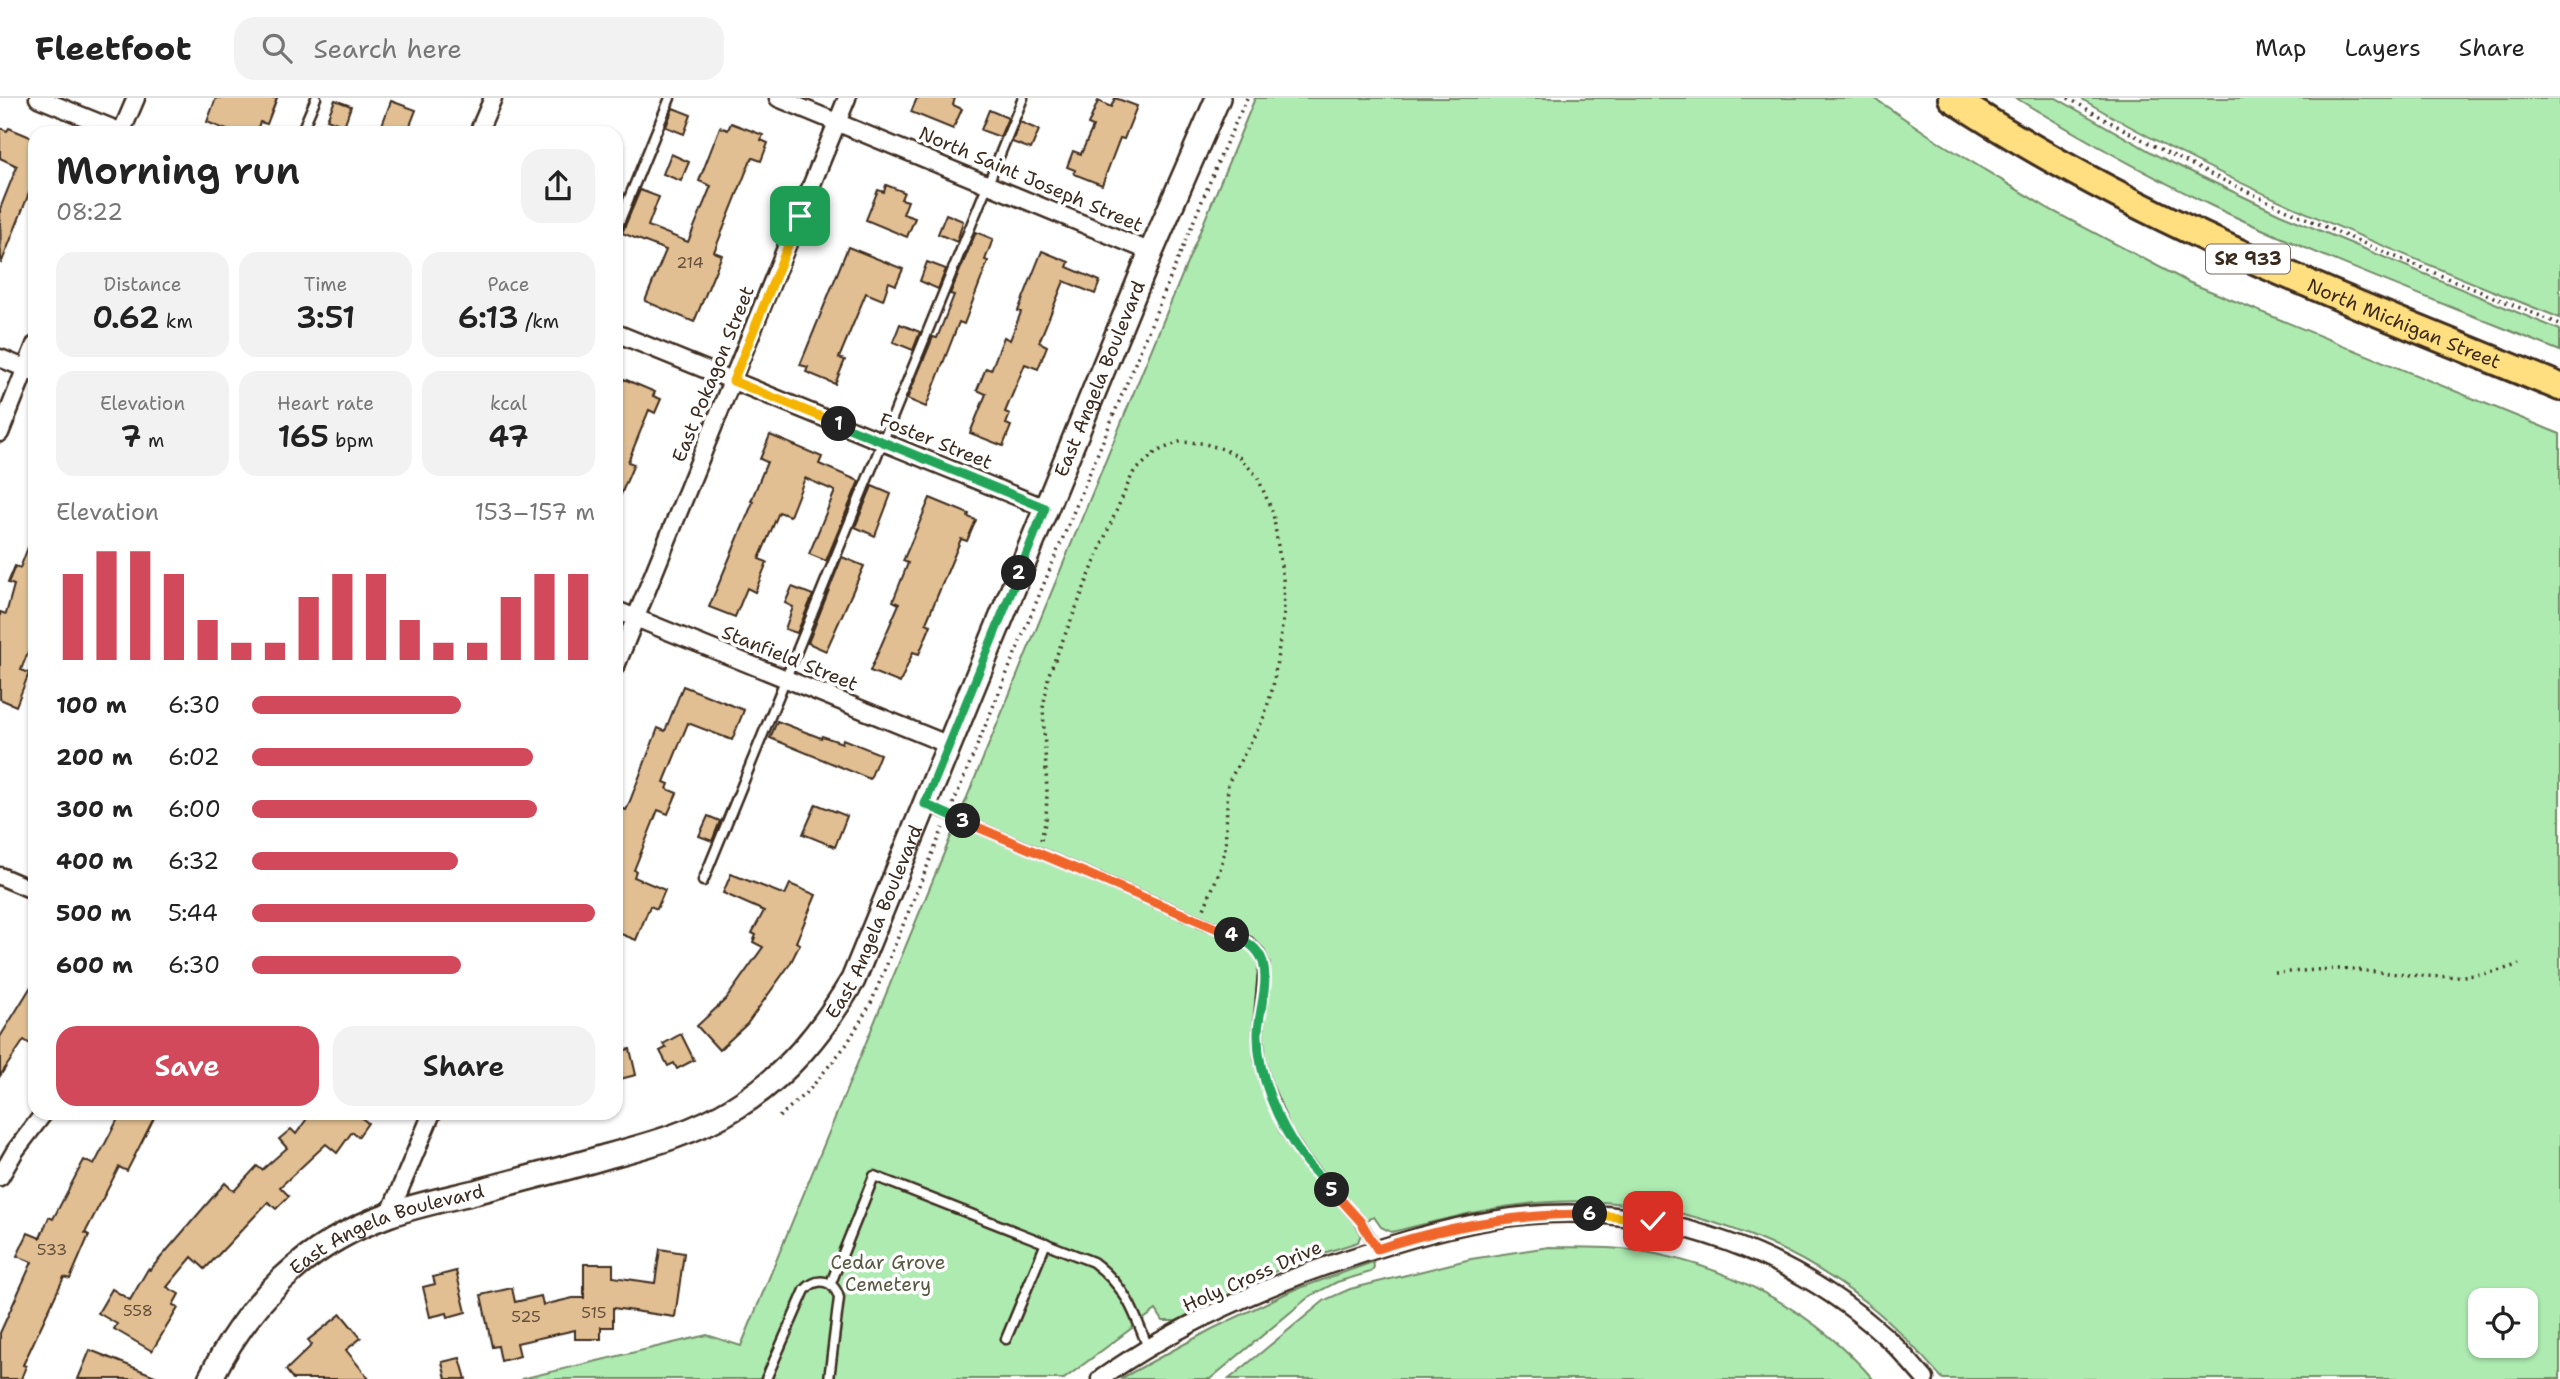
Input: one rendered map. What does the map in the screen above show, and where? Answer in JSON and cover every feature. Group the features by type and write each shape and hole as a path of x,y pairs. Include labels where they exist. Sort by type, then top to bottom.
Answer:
{"main road":[{"name":"East Angela Boulevard","path":"210,1379 226,1347 248,1314 287,1274 341,1236 389,1215 687,1133 736,1107 767,1086 818,1033 853,980 1045,508 1218,98"},
{"name":"North Michigan Street","path":"1952,98 2059,164 2160,218 2252,261 2560,387"}],"street":[{"path":"38,98 105,126"},
{"path":"125,126 135,98"},
{"path":"481,126 493,98"},
{"name":"North Saint Joseph Street","path":"778,98 1151,252"},
{"name":"East Pokagon Street","path":"623,649 847,98"},
{"name":"Foster Street","path":"623,336 1045,508"},
{"path":"0,358 28,369"},
{"path":"0,433 28,374"},
{"name":"Stanfield Street","path":"623,613 949,745"},
{"path":"0,876 28,888"},
{"path":"0,1177 15,1151 39,1120"},
{"path":"389,1215 429,1120"},
{"name":"Holy Cross Drive","path":"1100,1379 1175,1333 1301,1273 1415,1236 1502,1219 1545,1214 1653,1221 1689,1229 1755,1253 1802,1276 1847,1305 1887,1338 1925,1379"}],"lane":[{"path":"304,126 316,98"},
{"path":"623,213 670,98"},
{"path":"704,881 1023,98"},
{"path":"925,804 1249,942 1259,952 1264,964 1259,1046 1266,1084 1284,1130 1304,1159 1361,1222 1377,1249"},
{"path":"831,1283 874,1176 1093,1262 1111,1275 1125,1292 1149,1349"},
{"path":"1006,1339 1046,1243"},
{"path":"766,1379 805,1290 811,1283 819,1281 831,1283 837,1289 839,1298 828,1379"}],"path":[{"path":"779,1117 811,1088 853,1034 871,1003 1217,163 1247,98"},
{"path":"2068,98 2180,160 2351,239 2560,324"},
{"path":"1036,852 1046,819 1044,708 1049,674 1133,473 1156,452 1179,442 1202,443 1223,449 1240,457 1257,476 1273,513 1283,579 1284,613 1273,687 1263,720 1228,783 1225,850 1220,870 1199,921"},
{"path":"2274,973 2341,970 2434,977 2488,973 2519,964"}],"green space":[{"name":"Cedar Grove Cemetery","path":"1255,98 1874,98 1939,142 2049,209 2188,282 2560,434 2560,1379 1943,1379 1878,1312 1832,1278 1794,1256 1712,1222 1669,1211 1581,1201 1500,1208 1391,1232 1381,1227 1374,1217 1355,1224 1361,1234 1358,1242 1290,1264 1176,1321 1163,1321 1156,1310 1064,1379 521,1379 707,1335 741,1346"},
{"path":"2016,98 2056,98 2160,157 2280,214 2560,330 2560,351 2255,226 2162,181"},
{"path":"2080,98 2560,98 2560,318 2256,190 2138,131"},
{"path":"1549,1247 1643,1251 1687,1262 1747,1284 1802,1316 1828,1335 1873,1379 1229,1379 1325,1300 1350,1289 1471,1259"},
{"path":"1373,1262 1371,1272 1337,1282 1310,1296 1210,1379 1120,1379 1212,1329 1291,1291"}],"building":[{"path":"216,98 277,98 267,124 260,122 259,126 217,126 207,122"},
{"path":"917,98 955,98 953,105 962,109 953,129 911,112"},
{"path":"1115,98 1137,106 1124,139 1120,138 1102,185 1074,174 1075,170 1067,167 1073,151 1081,154 1093,127 1088,125 1098,101 1111,107"},
{"path":"335,100 351,106 344,126 327,119"},
{"path":"391,101 416,110 410,126 382,126"},
{"path":"673,108 691,115 684,134 666,127"},
{"path":"989,110 1008,118 1000,137 981,130"},
{"path":"1020,122 1039,130 1031,149 1012,142"},
{"path":"731,123 763,135 761,140 768,143 761,161 753,158 750,162 714,252 722,255 694,322 645,301 666,250 623,233 623,231 640,190 659,197 648,226 688,242 711,186 699,181 720,127 728,130"},
{"path":"0,128 7,131 9,128 28,136 28,196 1,264 0,209 17,166 0,158"},
{"path":"671,154 689,162 681,181 663,174"},
{"path":"886,185 904,192 901,199 908,201 903,214 915,218 907,237 866,220 878,190 884,192"},
{"path":"946,214 963,221 957,242 938,234"},
{"path":"976,232 993,239 985,260 988,261 964,324 959,322 926,407 907,399 933,337 937,338 954,295 950,294"},
{"path":"848,247 903,269 896,285 889,282 883,300 866,293 839,358 845,360 835,384 806,372 808,367 800,365"},
{"path":"1042,251 1069,262 1067,267 1100,281 1095,294 1064,281 1039,342 1047,346 1038,369 1025,364 1005,412 1010,414 1006,424 1011,426 1003,446 970,433 986,394 977,390 986,368 991,370 1004,337 1010,340 1021,312 1018,311"},
{"path":"927,262 946,269 938,289 920,281"},
{"path":"900,324 920,332 913,350 893,342"},
{"path":"624,379 655,392 653,396 661,399 655,413 649,410 628,462 634,464 623,490"},
{"path":"770,435 822,457 819,464 859,481 826,561 809,554 835,491 805,478 790,516 779,512 759,559 767,562 755,592 747,588 735,617 709,607 753,502 751,501 767,462 760,459"},
{"path":"872,486 891,494 875,536 855,527"},
{"path":"930,498 969,514 968,517 976,520 967,541 961,539 926,623 931,625 919,654 913,652 900,683 870,671 899,604 893,601 908,563 903,561"},
{"path":"28,547 28,652 21,670 28,673 28,676 16,706 0,699 0,612 6,614 14,585 8,583 15,566 20,568"},
{"path":"842,557 864,566 826,651 808,643"},
{"path":"792,587 813,595 797,633 785,629 793,607 785,603"},
{"path":"683,686 744,710 732,740 688,723 664,782 669,784 667,789 677,793 668,814 658,810 634,870 634,877 665,890 657,909 650,906 636,940 623,935 623,809 626,810 658,728 665,731"},
{"path":"777,721 821,738 822,736 842,743 843,739 880,754 870,779 770,738"},
{"path":"816,804 847,816 835,847 803,834"},
{"path":"708,816 720,821 712,841 699,836"},
{"path":"731,874 785,895 790,884 816,895 796,942 800,944 790,964 747,1024 719,1050 697,1026 726,999 763,947 753,942 756,935 752,933 764,911 723,893"},
{"path":"28,991 28,1043 24,1040 0,1076 0,1037"},
{"path":"681,1034 694,1060 677,1069 674,1063 668,1066 660,1051 666,1048 663,1044"},
{"path":"630,1049 636,1075 623,1078 623,1050"},
{"path":"117,1120 153,1120 127,1171 119,1167 85,1233 89,1235 70,1279 64,1277 23,1365 26,1366 21,1379 0,1379 0,1333 32,1262 17,1256 28,1233 40,1238 49,1217 53,1219 84,1160 94,1165"},
{"path":"306,1120 364,1120 368,1123 358,1137 352,1132 337,1153 326,1144 280,1187 289,1196 276,1209 268,1202 205,1269 192,1257 167,1287 179,1294 173,1305 178,1308 152,1351 114,1329 117,1324 98,1313 112,1289 130,1300 148,1269 150,1270 225,1183 234,1191 257,1166 262,1170 287,1148 279,1139 291,1129 296,1134"},
{"path":"660,1249 684,1253 675,1317 613,1308 613,1327 601,1327 601,1339 575,1339 575,1330 517,1343 520,1356 501,1361 498,1346 492,1347 481,1295 512,1288 515,1302 541,1296 543,1305 584,1298 584,1264 613,1264 613,1277 655,1283"},
{"path":"456,1271 466,1312 448,1317 447,1313 430,1317 423,1287 435,1284 433,1277"},
{"path":"341,1314 361,1338 346,1350 369,1379 293,1379 286,1370 312,1345 308,1340"},
{"path":"90,1350 160,1378 160,1379 78,1379"},
{"path":"460,1358 466,1379 446,1379 442,1362"}],"route":[{"path":"800,216 733,381 1045,508 925,804 1249,942 1259,952 1264,964 1258,1032 1260,1060 1266,1084 1284,1130 1304,1159 1361,1222 1377,1249 1415,1236 1502,1219 1545,1214 1594,1214 1653,1221"}]}
